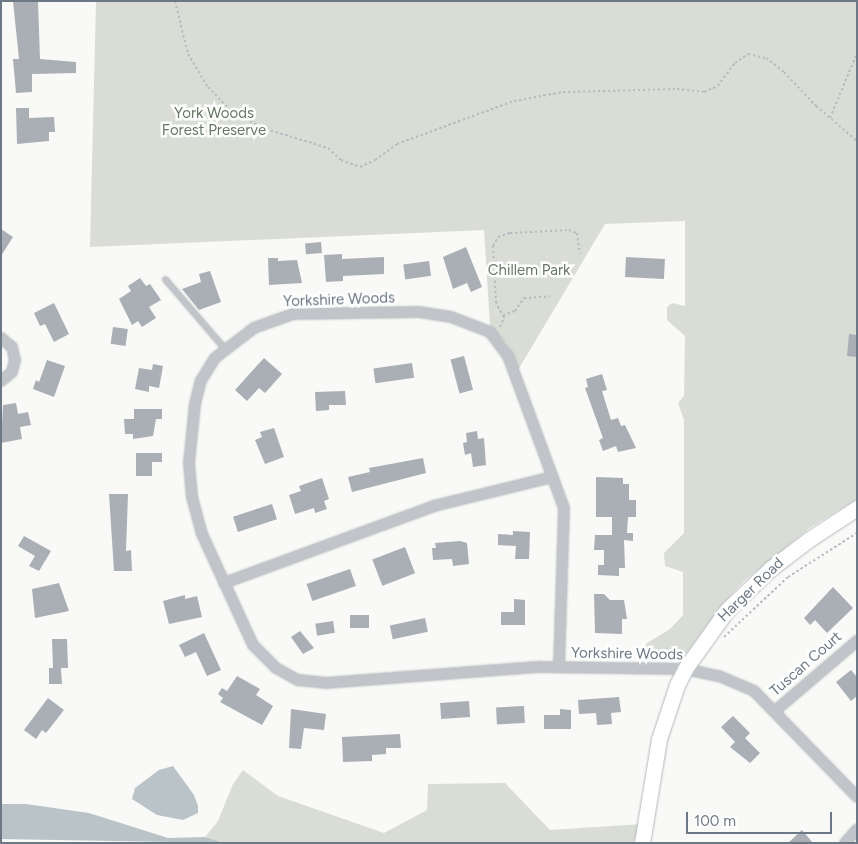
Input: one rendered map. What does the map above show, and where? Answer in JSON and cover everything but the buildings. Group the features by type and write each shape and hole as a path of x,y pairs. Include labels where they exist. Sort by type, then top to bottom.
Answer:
{"street":[{"name":"Yorkshire Woods","path":"558,667 564,508 508,356 494,336 480,326 418,312 293,314 266,321 225,349 206,370 197,391 188,478 202,534 224,583 254,645 276,668 298,680 324,683 558,667 685,669 741,684 775,711 857,797"},
{"path":"1,338 12,347 15,360 12,372 1,381"},
{"path":"224,583 434,506 553,477"},
{"name":"Harger Road","path":"642,843 659,739 676,685 685,669 727,610 770,569 808,540 857,508"},
{"name":"Tuscan Court","path":"775,711 857,641"},
{"path":"845,843 857,829"}],"lane":[{"path":"165,279 225,349"}],"path":[{"path":"175,1 188,54 208,87 232,112 266,129 328,148 341,160 360,167 375,160 397,144 514,101 563,92 677,89 704,92 718,86 735,63 748,54 766,58 784,72 830,119 857,141"},
{"path":"830,119 857,53"},
{"path":"503,315 496,303 495,288 497,272 493,246 498,238 510,233 569,230 577,233 580,254"},
{"path":"494,336 503,315 515,311 524,298 550,296"},
{"path":"718,642 788,577 857,533"}],"green space":[{"name":"York Woods Forest Preserve","path":"96,1 857,1 857,499 811,527 744,581 720,607 683,658 683,650 658,657 644,657 639,653 647,643 670,629 683,615 683,572 665,566 664,553 684,533 684,420 678,403 684,396 685,336 667,320 667,307 672,303 685,306 685,221 605,224 518,370 507,344 490,326 484,230 90,247"},
{"path":"243,770 278,796 384,833 427,810 428,784 505,783 550,830 642,824 633,843 224,843 205,837 218,821 233,784"}],"shaded area":[{"path":"173,766 194,795 198,806 198,813 183,820 157,815 132,799 135,788 159,770"},
{"path":"1,804 26,804 89,813 168,838 205,837 224,843 1,839"}],"park label":[{"name":"Chillem Park","path":"529,271"}]}
